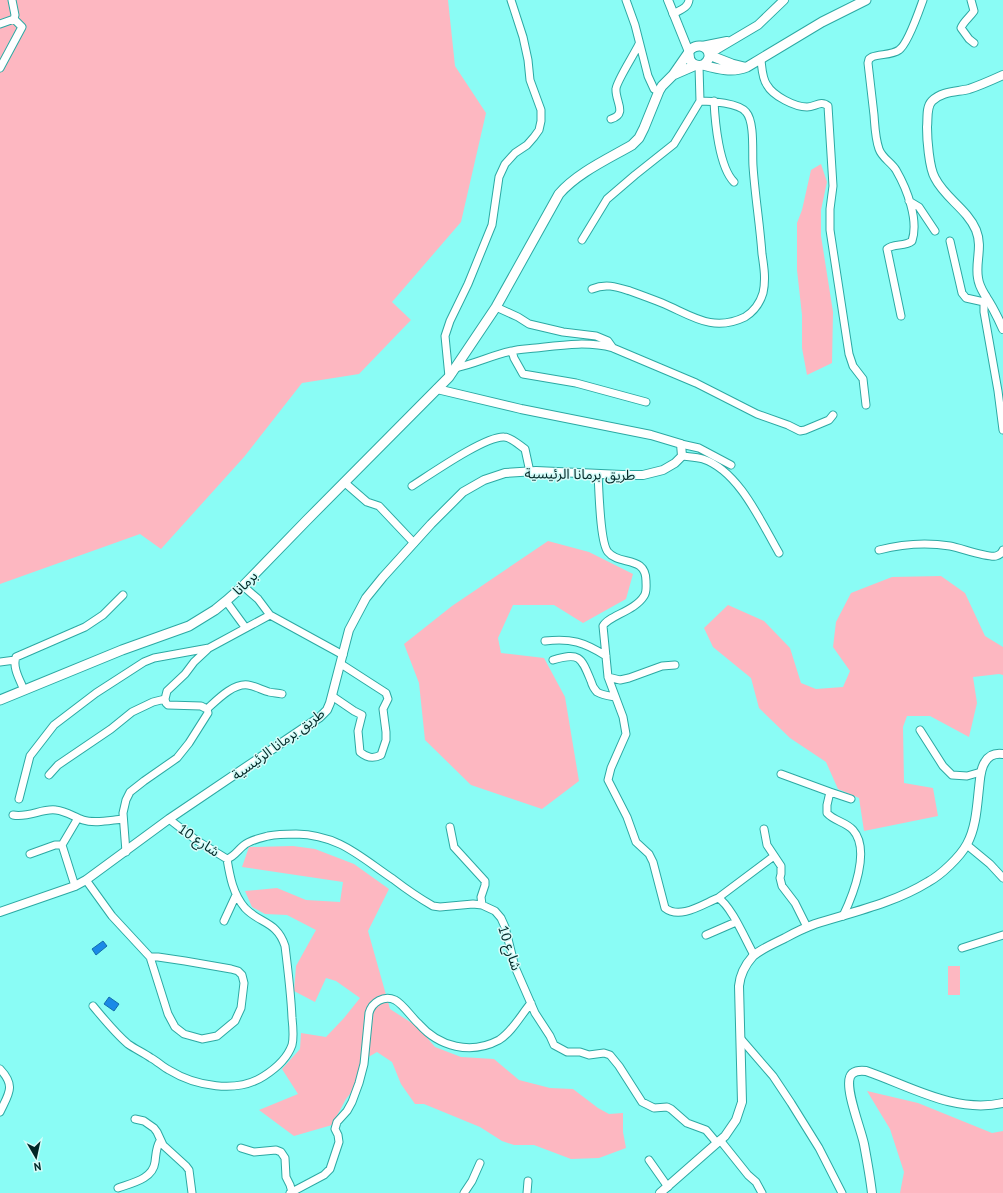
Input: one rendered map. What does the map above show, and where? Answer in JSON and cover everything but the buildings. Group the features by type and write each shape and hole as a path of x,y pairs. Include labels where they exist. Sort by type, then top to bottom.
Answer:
{"main road":[{"path":"694,50 689,59 692,63 728,71 738,70 761,60 822,22 866,0"},
{"path":"437,389 449,377 496,307 559,194 567,185 577,178 632,145 639,138 662,86 694,50 707,49 709,55 707,61 673,75"},
{"path":"709,55 732,64 747,67"},
{"name":"برمانا","path":"0,700 122,650 189,626 215,610 243,586 437,389"}],"street":[{"path":"0,68 22,28 14,19 15,15 12,0"},
{"path":"449,377 445,336 450,321 468,284 492,225 498,177 505,164 515,153 527,145 534,137 539,130 541,121 541,110 530,80 524,42 511,0"},
{"path":"626,0 635,25 648,76 654,89 659,91"},
{"path":"668,0 681,32 694,50 734,40"},
{"path":"674,14 686,7 689,0"},
{"path":"709,55 758,25 784,0"},
{"path":"901,316 888,249 890,246 906,245 912,241 914,230 912,210 910,200 896,170 882,156 879,149 874,128 868,63 869,59 872,57 896,52 901,49 923,0"},
{"path":"971,0 974,11 961,28 974,43"},
{"path":"0,24 14,19"},
{"path":"611,119 615,118 620,111 616,88 640,44"},
{"path":"761,60 765,82 770,90 789,102 800,106 809,107 819,103 826,104 828,106 833,186 830,209 830,230 850,360 863,379 866,405"},
{"path":"582,240 607,199 635,174 674,144 700,101 699,65"},
{"path":"1003,75 989,82 967,89 946,93 933,100 928,116 927,132 932,171 935,178 965,213 977,231 980,249 977,277 985,299 1003,329"},
{"path":"592,289 598,286 609,285 618,287 662,303 697,320 709,323 721,324 739,319 752,311 758,305 762,295 764,277 749,117 744,110 740,108 714,101 700,101"},
{"path":"714,101 720,152 730,178 734,182"},
{"path":"910,200 919,207 934,231"},
{"path":"950,241 962,293 968,298 985,299"},
{"path":"985,299 1003,430"},
{"path":"496,307 518,317 528,324 558,331 596,336 608,341 613,348"},
{"path":"455,368 476,363 512,351 558,345 592,344 613,348 696,383 757,414 800,431 830,420 834,415"},
{"path":"512,351 514,358 523,374 576,382 646,402"},
{"path":"437,389 699,448 730,465"},
{"path":"412,486 459,456 496,438 506,437 525,449 530,472"},
{"path":"681,444 682,456 704,459 734,480 742,490 779,553"},
{"name":"طريق برمانا الرئيسية","path":"0,912 75,886 86,880 169,819 320,717 327,710 332,696 349,630 366,598 414,543 463,492 484,480 505,474 530,472 572,472 643,475 663,470 682,456"},
{"path":"598,474 602,537 605,548 609,554 616,558 635,563 641,567 646,575 646,588 644,596 627,611 604,624 602,629 608,677 623,717 626,734 611,768 608,780 627,817 636,842 649,854 653,862 665,908 670,912 680,912 718,898 774,856"},
{"path":"344,482 367,502 379,506 414,543"},
{"path":"879,550 898,545 934,544 951,546 980,554 996,556 1001,554 1003,550"},
{"path":"243,586 258,599 270,615 342,660 386,693 388,699 383,709 386,740 381,755 374,758 364,756 360,752 358,731 362,715 332,696"},
{"path":"24,690 15,668 16,657 85,627 103,615 123,595"},
{"path":"226,601 245,627"},
{"path":"207,709 201,706 168,705 165,699 167,691 209,648 245,627 270,615"},
{"path":"545,641 562,639 571,640 592,648 606,656"},
{"path":"19,799 30,756 54,725 96,693 144,662 154,658 209,648"},
{"path":"553,660 573,655 579,658 596,691 604,695 615,697"},
{"path":"0,662 15,660"},
{"path":"608,677 620,680 662,666 675,665"},
{"path":"126,852 123,819 126,800 130,792 177,758 208,713 207,709 218,699 241,685 248,685 282,694"},
{"path":"49,775 58,765 112,729 132,712 148,704 165,699"},
{"path":"920,730 943,766 952,775 967,776 981,772"},
{"path":"661,1193 718,1142 733,1126 740,1108 742,1095 739,1006 740,979 742,972 754,955 807,927 884,902 923,886 938,876 967,845 973,828 977,809 981,772 985,761 994,754 1003,754"},
{"path":"781,774 851,799"},
{"path":"830,792 827,813 854,831 860,844 861,852 854,891 843,916"},
{"path":"13,815 30,815 49,810 57,810 88,822 123,819"},
{"path":"75,886 62,845 78,818"},
{"name":"شارع 10","path":"169,819 196,840 227,859 233,856 244,845 260,838 282,834 311,835 336,841 433,906 440,908 473,904 482,905 495,911 501,918 515,967 531,1003 554,1045 567,1052 580,1052 589,1056 604,1053 610,1055 619,1066 642,1102 654,1108 667,1107 672,1109 687,1123 706,1130 718,1142"},
{"path":"450,827 454,847 485,881 481,897 482,905"},
{"path":"764,829 767,845 781,866 782,874 780,878 782,886 795,903 807,927"},
{"path":"30,854 55,845 62,845"},
{"path":"967,845 990,864 1003,878"},
{"path":"93,1006 110,1027 128,1044 168,1070 185,1078 204,1084 226,1086 248,1084 260,1079 274,1069 287,1055 292,1045 293,1035 285,946 277,930 246,908 236,895 232,884 227,859"},
{"path":"86,880 112,916 150,957 168,1014 175,1027 184,1034 202,1039 217,1036 235,1021 241,1008 244,983 242,975 238,971 185,961 150,957"},
{"path":"224,920 236,895"},
{"path":"718,898 725,903 754,955"},
{"path":"706,935 736,922"},
{"path":"962,948 1003,935"},
{"path":"241,1148 254,1152 276,1150 281,1152 285,1158 286,1177 290,1185 291,1193 324,1175 332,1166 339,1142 335,1125 347,1111 359,1083 364,1064 369,1013 371,1007 376,1002 385,999 397,1001 431,1036 445,1044 460,1048 488,1044 506,1035 531,1003"},
{"path":"741,1039 773,1076 819,1148 842,1193"},
{"path":"0,1069 6,1076 10,1085 10,1090 0,1112"},
{"path":"872,1193 864,1144 850,1094 849,1080 853,1073 861,1070 866,1071 915,1091 954,1102 976,1106 1003,1103"},
{"path":"135,1119 150,1124 157,1132 160,1141 186,1166 189,1170 192,1193"},
{"path":"118,1188 149,1175 153,1170 156,1150 160,1141"},
{"path":"718,1142 756,1182 762,1193"},
{"path":"649,1160 668,1187"},
{"path":"464,1193 472,1181 480,1163"},
{"path":"527,1193 528,1180"}],"shaded area":[{"path":"0,0 448,0 455,66 486,113 461,222 392,302 411,320 359,374 302,383 244,457 161,549 140,534 0,584"},
{"path":"821,164 827,182 821,210 821,236 833,312 832,363 807,375 802,348 802,315 797,270 797,223 802,210 811,170"},
{"path":"548,541 589,552 633,574 626,599 583,623 554,605 513,605 498,638 501,653 544,658 565,697 579,781 542,809 471,785 425,740 419,683 404,644 452,606"},
{"path":"941,576 965,593 985,636 1003,647 1003,675 999,674 973,677 977,703 969,737 930,716 907,716 903,727 904,783 933,788 938,816 864,831 859,798 838,789 826,762 790,738 759,708 751,678 713,647 704,628 728,605 764,621 790,648 801,683 816,689 843,687 850,671 833,647 836,622 851,593 892,577"},
{"path":"293,846 315,849 354,864 389,889 368,931 390,1009 418,1027 435,1047 461,1057 494,1059 519,1080 550,1088 573,1089 598,1108 609,1114 623,1113 623,1132 626,1148 599,1158 571,1159 534,1145 514,1145 502,1141 480,1127 424,1104 415,1104 401,1084 392,1062 377,1052 360,1062 364,1076 346,1099 332,1125 294,1136 259,1110 298,1094 282,1069 300,1049 301,1033 326,1037 360,998 336,981 326,978 315,1002 294,991 296,966 316,930 287,915 265,914 252,907 245,891 277,888 306,900 340,902 343,882 242,867 249,847"},
{"path":"948,966 960,966 960,995 948,995"},
{"path":"867,1091 918,1103 992,1133 1003,1131 1003,1193 900,1193 904,1172 890,1129"}],"water":[{"path":"103,941 107,946 96,955 92,949"},
{"path":"109,997 119,1004 114,1011 104,1004"}]}
